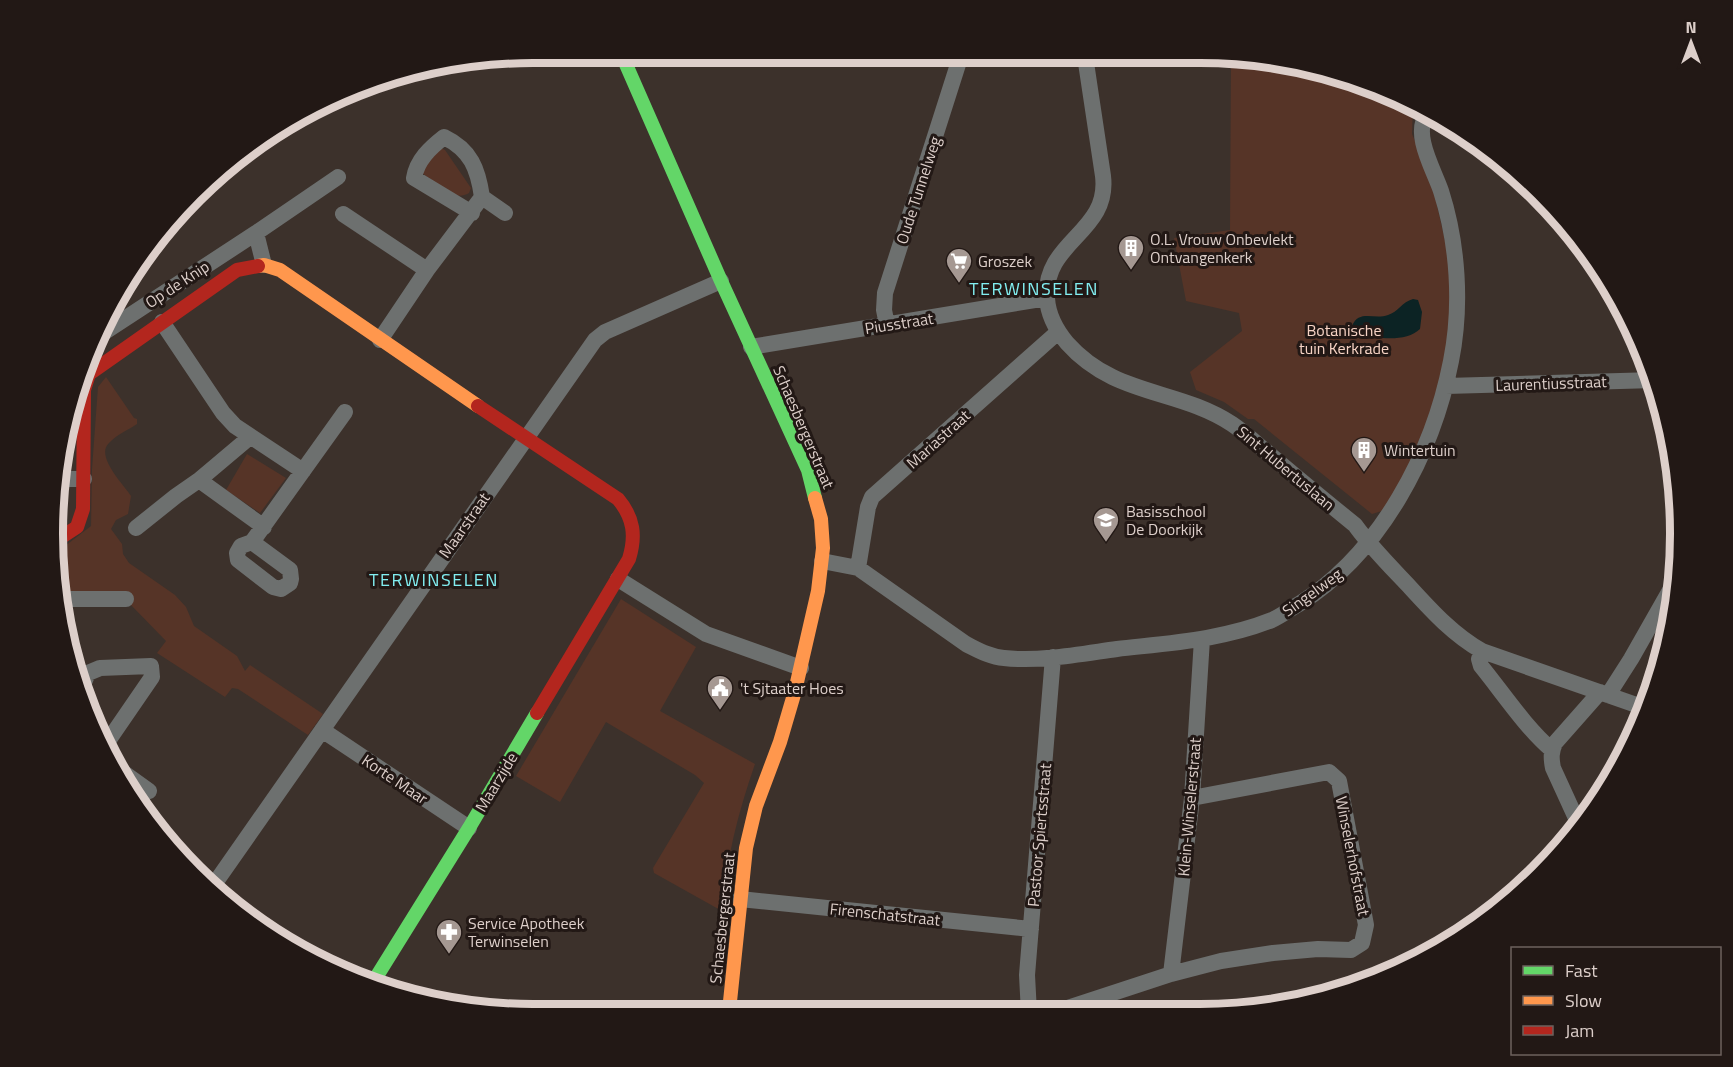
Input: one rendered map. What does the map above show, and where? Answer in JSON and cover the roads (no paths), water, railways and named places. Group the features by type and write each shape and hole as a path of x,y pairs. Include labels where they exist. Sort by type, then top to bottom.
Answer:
{"street":[{"name":"Schaesbergerstraat","path":"625,63 812,481 821,519 822,561 818,591 801,668 788,719 756,806 746,848 730,1004"},
{"name":"Oude Tunnelweg","path":"886,326 885,293 958,63"},
{"path":"1058,332 1047,298 1048,279 1053,263 1092,221 1104,195 1086,63"},
{"name":"Singelweg","path":"822,561 858,568 966,644 982,652 1003,658 1053,657 1235,633 1274,619 1308,598 1341,572 1368,543 1394,505 1427,441 1446,386 1455,342 1457,305 1455,268 1451,234 1442,193 1420,132 1424,121"},
{"path":"380,340 427,270 472,213 482,197 478,173 460,145 444,137 430,148 415,169 414,178 472,213"},
{"name":"Op de Knip","path":"111,328 338,177"},
{"path":"482,197 505,213"},
{"path":"343,214 427,270"},
{"path":"256,233 264,265 280,270 380,340 526,436"},
{"name":"Op de Knip","path":"95,365 162,322 237,270 264,265"},
{"name":"Maarstraat","path":"217,881 594,340 721,281"},
{"name":"Piusstraat","path":"751,347 1047,298"},
{"name":"Op de Knip","path":"162,322 235,426 303,471"},
{"name":"Sint Hubertuslaan","path":"1058,332 1098,371 1133,387 1209,411 1234,425 1354,525 1368,543 1460,638 1482,651 1637,705"},
{"name":"Mariastraat","path":"858,568 868,507 872,498 1058,332"},
{"name":"Laurentiusstraat","path":"1446,386 1644,380"},
{"name":"Op de Knip","path":"63,536 77,527 83,509 84,395"},
{"path":"252,542 345,412"},
{"name":"Maarzijde","path":"376,977 469,828 618,579 634,547 630,514 618,499 526,436"},
{"path":"136,528 250,437"},
{"path":"66,479 84,479"},
{"path":"199,480 264,527"},
{"path":"618,579 706,634 801,668"},
{"path":"1575,817 1553,768 1552,750 1555,743 1604,694 1631,659 1665,598"},
{"path":"68,600 126,599"},
{"name":"Klein-Winselerstraat","path":"1171,974 1192,798 1202,639"},
{"path":"1482,651 1479,659 1481,666 1521,714 1534,734 1552,750"},
{"name":"Pastoor Spiertsstraat","path":"1029,1004 1027,975 1053,657"},
{"path":"86,678 88,673 100,668 151,666 152,677 110,738"},
{"name":"Korte Maar","path":"321,730 469,828"},
{"name":"Winselerhofstraat","path":"1079,1004 1171,974 1221,961 1318,949 1351,951 1362,944 1366,925 1339,782 1329,772 1192,798"},
{"path":"132,779 149,791"},
{"name":"Firenschatstraat","path":"740,899 1031,929"}],"water":[{"path":"1413,299 1418,300 1422,312 1420,329 1408,336 1392,338 1362,334 1358,336 1352,326 1363,316 1388,315"}],"place":[{"name":"O.L. Vrouw Onbevlekt Ontvangenkerk","path":"1131,271"},
{"name":"Groszek","path":"959,284"},
{"name":"Wintertuin","path":"1364,473"},
{"name":"Basisschool De Doorkijk","path":"1106,543"},
{"name":"'t Sjtaater Hoes","path":"720,711"},
{"name":"Service Apotheek Terwinselen","path":"449,955"}],"district":[{"name":"TERWINSELEN","path":"1034,289"},
{"name":"TERWINSELEN","path":"434,580"}],"park label":[{"name":"Botanische tuin Kerkrade","path":"1344,339"}]}
